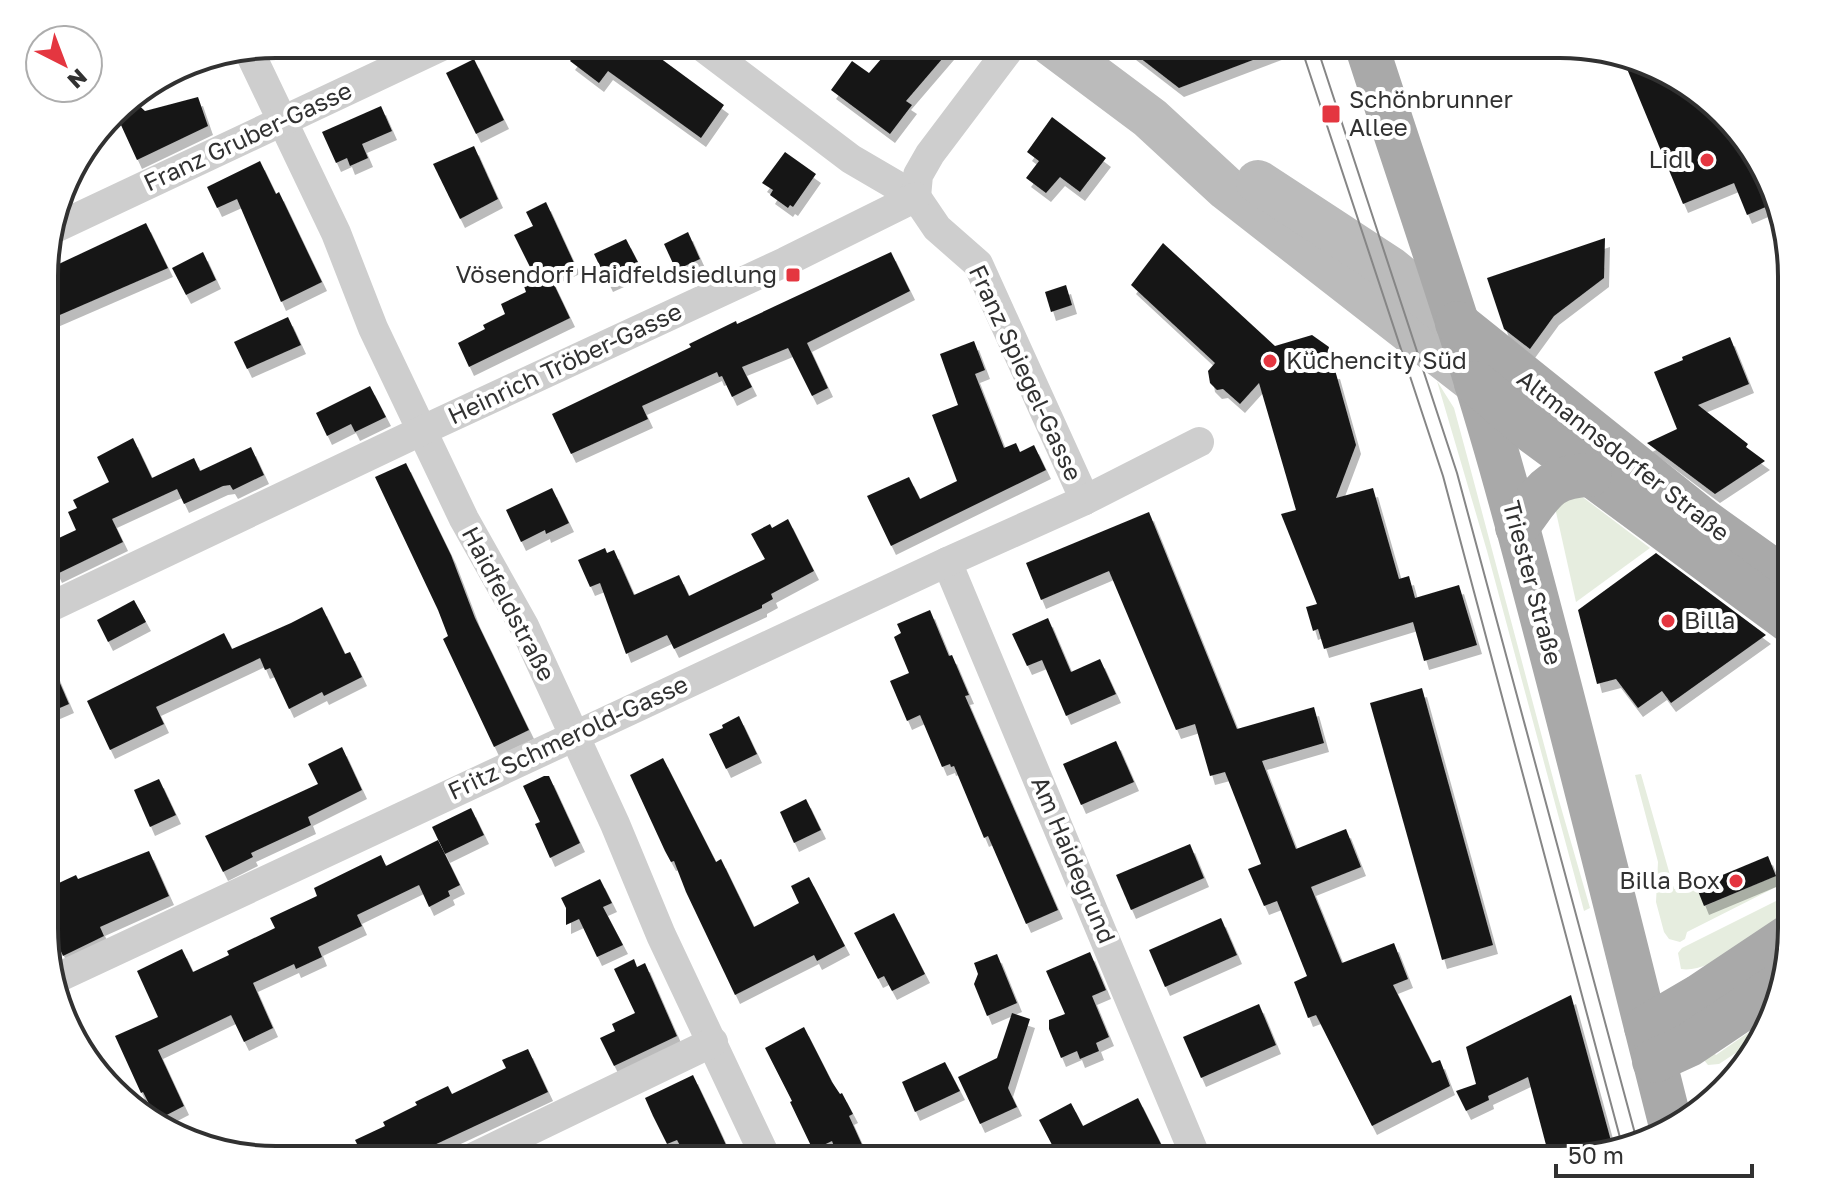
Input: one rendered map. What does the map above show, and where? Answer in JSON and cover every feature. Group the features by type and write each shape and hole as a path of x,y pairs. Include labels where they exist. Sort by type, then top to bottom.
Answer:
{"main road":[{"path":"1070,58 1150,118 1227,189 1476,383"},
{"name":"Triester Straße","path":"1371,58 1476,383 1517,527 1669,1117"},
{"path":"1150,118 1169,125 1370,254 1457,323"},
{"name":"Altmannsdorfer Straße","path":"1457,323 1704,521 1778,574"},
{"name":"Altmannsdorfer Straße","path":"1476,383 1533,432 1778,613"},
{"path":"1517,527 1558,479 1590,475"},
{"path":"1650,1044 1699,996 1778,943"},
{"path":"1650,1044 1689,1045 1768,992"}],"street":[{"name":"Franz Gruber-Gasse","path":"64,224 417,58"},
{"name":"Franz Spiegel-Gasse","path":"718,58 851,159 916,197 937,228 967,253 986,277 1085,500"},
{"path":"916,197 918,175 930,154 1002,58"},
{"name":"Haidfeldstraße","path":"253,60 336,233 373,328 464,519 524,626 615,824 661,935 761,1146"},
{"name":"Heinrich Tröber-Gasse","path":"58,603 785,262 916,197"},
{"name":"Fritz Schmerold-Gasse","path":"63,975 573,735 1085,500 1199,442"},
{"name":"Am Haidegrund","path":"947,562 1191,1146"},
{"path":"497,1146 713,1042"}],"shaded area":[{"path":"1437,381 1454,408 1590,908 1584,911 1487,551"},
{"path":"1576,492 1650,548 1576,602 1556,504"},
{"path":"1641,774 1674,889 1696,886 1705,906 1778,875 1778,886 1687,932 1680,942 1669,939 1656,902 1658,862 1635,775"},
{"path":"1778,900 1778,920 1724,957 1694,969 1681,969 1678,953 1682,948"},
{"path":"1754,1029 1740,1050 1719,1064 1708,1065 1700,1055 1712,1051 1716,1055"}],"building":[{"path":"572,58 660,58 724,105 701,138 608,71 599,83 570,61"},
{"path":"882,58 943,58 906,101 912,105 890,134 831,90 852,61 869,73"},
{"path":"1140,58 1258,58 1179,88"},
{"path":"474,59 504,120 476,134 446,73"},
{"name":"Lidl","path":"1627,69 1657,80 1704,112 1733,143 1749,167 1766,207 1747,215 1734,183 1683,204"},
{"path":"198,97 208,126 137,160 120,124 139,106 145,111"},
{"path":"381,106 392,131 362,144 368,158 350,166 347,158 336,163 322,132"},
{"path":"1052,117 1106,158 1080,192 1060,177 1046,193 1026,178 1039,161 1027,152"},
{"path":"474,146 498,199 460,219 433,164"},
{"path":"785,152 816,174 793,207 790,205 788,208 770,195 773,190 762,183"},
{"path":"260,161 276,194 279,192 322,282 281,302 237,199 217,208 207,187"},
{"path":"546,202 575,265 550,276 570,318 469,367 458,343 505,314 501,304 526,292 523,283 535,277 514,235 533,226 526,212"},
{"path":"146,223 168,268 58,316 59,264"},
{"path":"688,232 700,259 676,270 664,244"},
{"path":"1605,238 1604,278 1554,316 1530,349 1504,329 1487,278"},
{"path":"626,239 641,268 608,283 594,254"},
{"path":"1163,243 1275,346 1312,335 1329,347 1324,371 1335,370 1356,445 1336,498 1373,488 1399,579 1409,576 1415,598 1459,585 1477,645 1424,661 1413,622 1324,649 1318,629 1313,631 1306,607 1317,604 1281,514 1296,510 1259,383 1240,404 1223,389 1217,390 1210,383 1208,371 1215,363 1131,285"},
{"path":"203,252 216,280 186,295 172,268"},
{"path":"891,252 910,291 807,343 828,388 812,396 788,348 742,367 752,387 732,397 717,372 642,406 648,419 571,454 552,414 691,347 689,344 736,321 737,324"},
{"path":"1066,285 1072,305 1051,312 1045,292"},
{"path":"288,317 301,345 247,369 234,342"},
{"path":"1730,337 1749,384 1698,405 1765,461 1715,494 1647,443 1677,429 1654,372"},
{"path":"974,341 985,370 975,374 1004,448 1016,443 1020,452 1034,445 1046,470 891,546 867,496 909,477 920,499 957,481 932,415 958,405 940,354"},
{"path":"370,386 386,417 355,432 351,424 327,436 316,413"},
{"path":"133,438 152,478 194,458 200,471 251,447 264,475 233,490 230,485 223,486 184,504 177,489 112,519 123,542 58,574 58,538 76,530 68,512 77,508 73,500 109,482 97,457"},
{"path":"406,463 529,730 494,747 443,639 448,636 438,610 375,477"},
{"path":"552,488 569,523 521,542 506,510"},
{"path":"1149,512 1237,729 1314,707 1324,743 1262,761 1296,849 1346,829 1361,867 1311,887 1342,963 1394,943 1408,979 1393,985 1432,1063 1440,1060 1450,1086 1372,1126 1316,1015 1308,1018 1294,982 1307,976 1277,901 1264,906 1248,869 1261,864 1225,772 1210,776 1195,724 1176,730 1109,571 1041,600 1026,563"},
{"path":"788,519 814,571 771,594 773,599 762,608 674,649 667,635 626,654 600,583 590,587 578,560 605,548 607,553 614,550 634,595 679,575 689,596 765,559 751,534"},
{"name":"Billa","path":"1656,553 1766,635 1671,703 1662,691 1638,708 1616,679 1597,684 1578,610"},
{"path":"134,600 146,622 108,642 97,620"},
{"path":"322,607 345,654 350,652 362,677 289,709 270,668 265,670 260,658 156,707 164,724 110,750 87,701 224,633 232,649"},
{"path":"930,610 949,656 952,655 969,695 965,696 1058,910 1026,924 988,836 984,838 954,766 942,767 920,715 907,721 890,681 909,673 894,637 901,633 897,624"},
{"path":"1048,618 1071,672 1100,659 1116,694 1066,716 1042,660 1027,666 1012,634"},
{"path":"58,679 69,704 58,709"},
{"path":"1422,688 1493,945 1442,960 1370,703"},
{"path":"739,716 757,754 726,769 709,734"},
{"path":"1116,741 1134,782 1081,805 1063,764"},
{"path":"342,747 362,790 308,817 311,825 251,853 253,857 223,872 205,836 318,784 308,764"},
{"path":"663,758 716,862 721,859 754,927 799,903 791,886 809,877 845,946 817,961 814,955 735,995 674,861 671,862 665,851 630,775"},
{"path":"549,776 580,843 550,858 535,824 540,822 523,786"},
{"path":"159,779 176,815 150,827 134,790"},
{"path":"806,799 821,830 794,843 780,812"},
{"path":"471,808 484,835 445,854 432,827"},
{"path":"438,840 460,885 448,891 450,896 429,907 419,885 357,915 362,926 318,947 322,957 296,969 294,964 253,983 273,1028 244,1042 231,1015 158,1050 184,1106 166,1116 150,1106 115,1036 158,1017 137,971 182,949 193,972 229,955 227,951 275,928 270,918 317,896 314,888 381,855 386,866"},
{"path":"1190,844 1204,878 1131,910 1116,875"},
{"path":"149,851 169,896 100,927 104,936 63,956 58,928 58,883 76,875 78,879"},
{"name":"Billa Box","path":"1768,856 1776,876 1704,906 1696,886"},
{"path":"600,879 612,903 603,907 623,945 597,957 579,919 566,925 566,908 561,898"},
{"path":"894,913 925,974 892,991 884,976 878,979 854,933"},
{"path":"1221,918 1237,955 1165,987 1149,950"},
{"path":"1090,952 1106,990 1092,996 1109,1037 1096,1043 1099,1051 1080,1059 1077,1051 1061,1058 1049,1029 1049,1020 1065,1014 1046,971"},
{"path":"997,954 1017,1003 987,1016 974,984 978,974 974,963"},
{"path":"634,959 637,967 645,963 677,1036 614,1066 600,1038 615,1031 612,1024 635,1013 614,969"},
{"path":"1571,995 1611,1140 1575,1146 1546,1146 1528,1077 1488,1096 1489,1100 1466,1111 1456,1091 1476,1084 1466,1047"},
{"path":"1259,1004 1276,1045 1201,1078 1183,1037"},
{"path":"1012,1013 1030,1019 1008,1088 1017,1107 980,1124 958,1077 997,1058"},
{"path":"804,1027 832,1082 853,1114 849,1116 863,1146 834,1146 832,1141 821,1146 811,1146 765,1048"},
{"path":"528,1049 548,1092 432,1146 358,1146 355,1140 385,1126 383,1122 417,1105 415,1102 448,1086 452,1094 506,1068 502,1060"},
{"path":"945,1062 960,1091 915,1112 902,1082"},
{"path":"693,1075 726,1146 680,1146 677,1140 667,1144 645,1098"},
{"path":"1138,1098 1161,1144 1053,1146 1039,1120 1071,1103 1083,1126"}],"tram line":[{"path":"1305,58 1443,476 1620,1137"},
{"path":"1321,58 1457,473 1635,1132"}],"place":[{"name":"Schönbrunner Allee","path":"1331,114"},
{"name":"Lidl","path":"1707,160"},
{"name":"Vösendorf Haidfeldsiedlung","path":"793,275"},
{"name":"Küchencity Süd","path":"1270,361"},
{"name":"Billa","path":"1668,621"},
{"name":"Billa Box","path":"1736,881"}]}
